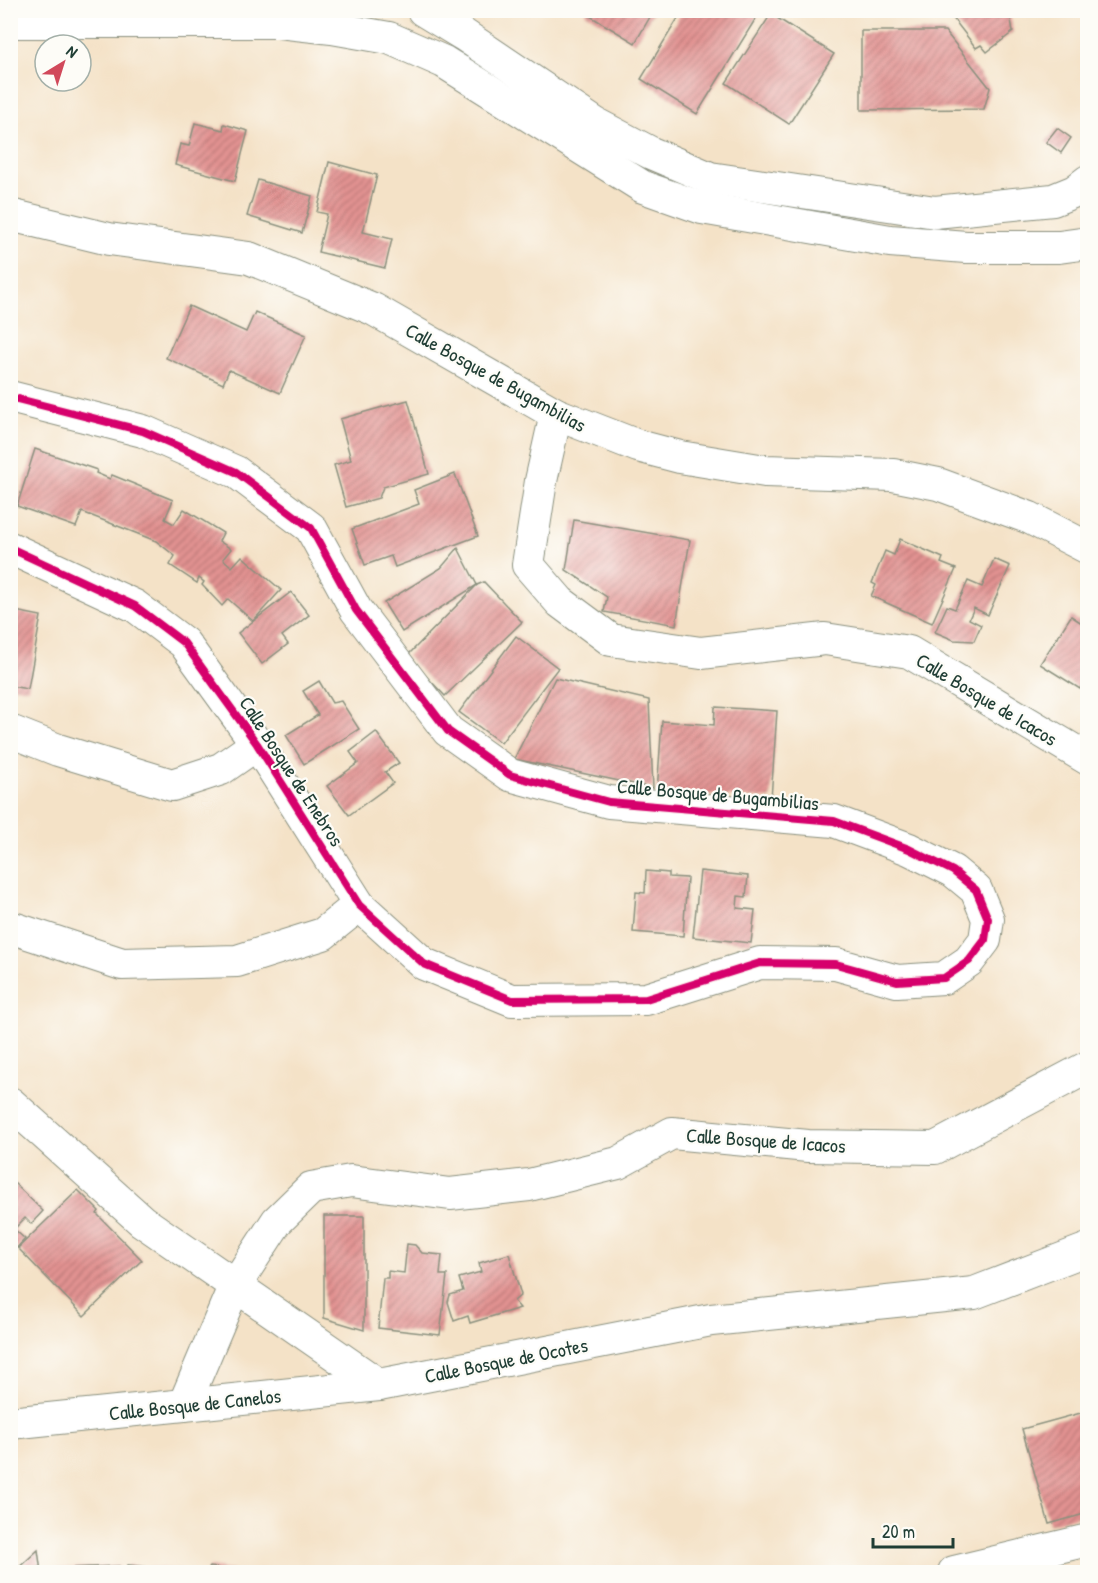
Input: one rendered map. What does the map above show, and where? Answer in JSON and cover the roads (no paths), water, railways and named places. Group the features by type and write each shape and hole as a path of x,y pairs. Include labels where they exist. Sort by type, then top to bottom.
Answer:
{"street":[{"path":"423,10 596,124 651,153 710,178 935,212 1053,200 1075,191 1088,180"},
{"path":"10,22 278,22 332,28 389,39 444,62 643,187 702,208 890,241 966,247 1059,247 1088,243"},
{"name":"Calle Bosque de Bugambilias","path":"10,215 109,239 249,258 374,309 556,414 638,446 723,466 807,474 893,475 938,484 1030,518 1088,548"},
{"name":"Calle Bosque de Bugambilias","path":"10,397 143,431 236,472 311,528 356,610 448,731 510,775 609,802 834,821 909,849 953,871 976,890 988,919 985,940 969,961 944,978 897,981 836,964 760,963 646,999 512,1000 424,964 359,905"},
{"name":"Calle Bosque de Icacos","path":"556,414 541,481 528,565 560,602 611,640 702,653 825,639 909,652 1088,759"},
{"name":"Calle Bosque de Enebros","path":"10,548 135,606 183,642 257,744 359,905"},
{"path":"10,731 58,750 172,785 221,769 257,744"},
{"path":"10,927 122,964 237,961 324,934 359,905"},
{"name":"Calle Bosque de Icacos","path":"184,1405 234,1287 277,1221 311,1188 351,1181 450,1194 529,1185 618,1163 672,1133 808,1146 935,1148 1088,1067"},
{"path":"10,1103 142,1221 234,1287 379,1385"},
{"name":"Calle Bosque de Ocotes","path":"379,1385 711,1320 974,1293 1088,1249"},
{"name":"Calle Bosque de Canelos","path":"10,1423 379,1385"},
{"path":"954,1572 1088,1539"}]}
